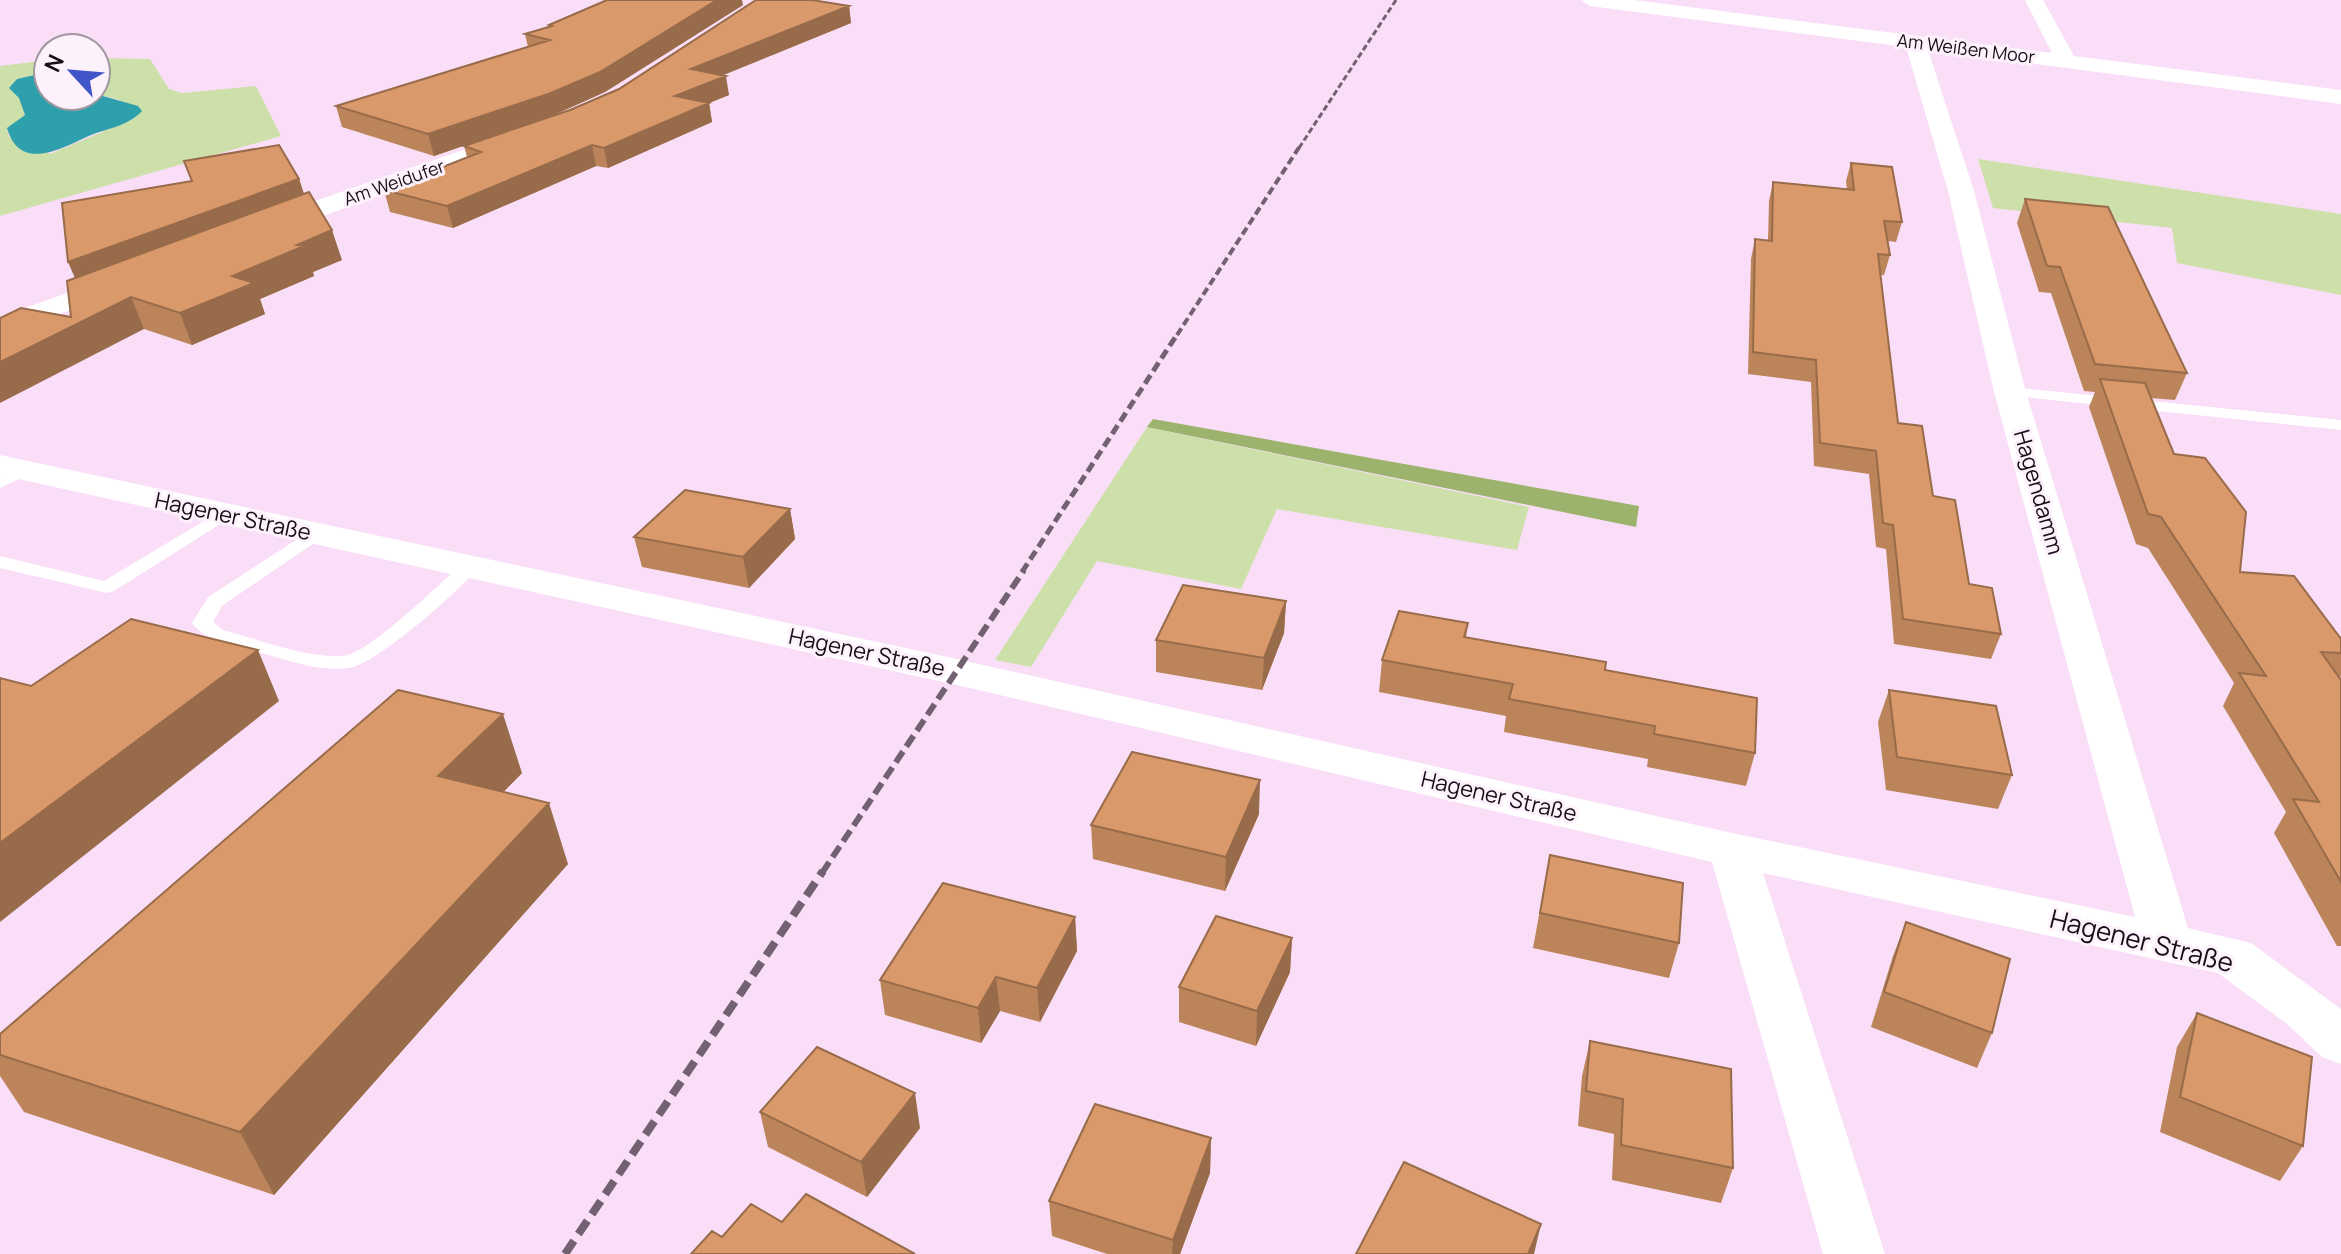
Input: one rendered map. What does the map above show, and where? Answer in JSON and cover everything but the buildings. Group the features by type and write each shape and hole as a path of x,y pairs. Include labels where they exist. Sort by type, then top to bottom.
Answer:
{"street":[{"name":"Am Weißen Moor","path":"1590,0 2341,97"},
{"path":"2034,0 2066,61"},
{"name":"Hagendamm","path":"1915,42 1961,191 2010,392 2167,942"},
{"name":"Am Weidufer","path":"237,238 537,132"},
{"path":"0,327 148,271"},
{"name":"Hagener Straße","path":"8,473 316,533 980,677 1732,850 2233,957 2306,1009 2341,1042"},
{"path":"1732,850 1854,1254"}],"lane":[{"path":"2010,392 2341,425"},
{"path":"0,562 107,587 224,514"},
{"path":"316,533 215,601 202,623 216,634 316,661 349,662 373,651 470,567"}],"green space":[{"path":"112,58 150,59 169,89 182,93 256,86 281,136 0,216 0,66 32,62 32,76 17,79 25,115 7,129 9,137 50,154 135,118 120,100 112,98"},
{"path":"1978,159 2341,214 2341,295 2177,263 2172,228 1993,208"},
{"path":"1153,419 1639,506 1636,527 1147,427"},
{"path":"1147,427 1529,507 1517,550 1277,509 1241,589 1097,561 1031,667 995,660"}],"water":[{"path":"32,76 32,112 112,112 112,99 138,106 142,111 124,123 56,150 32,154 13,142 7,128 25,115 19,98 9,88 17,79"}],"railway":[{"path":"1299,148 1396,0"},
{"path":"1177,335 1300,146"},
{"path":"1022,572 1178,333"},
{"path":"822,873 1024,570"},
{"path":"565,1254 823,871"}]}
